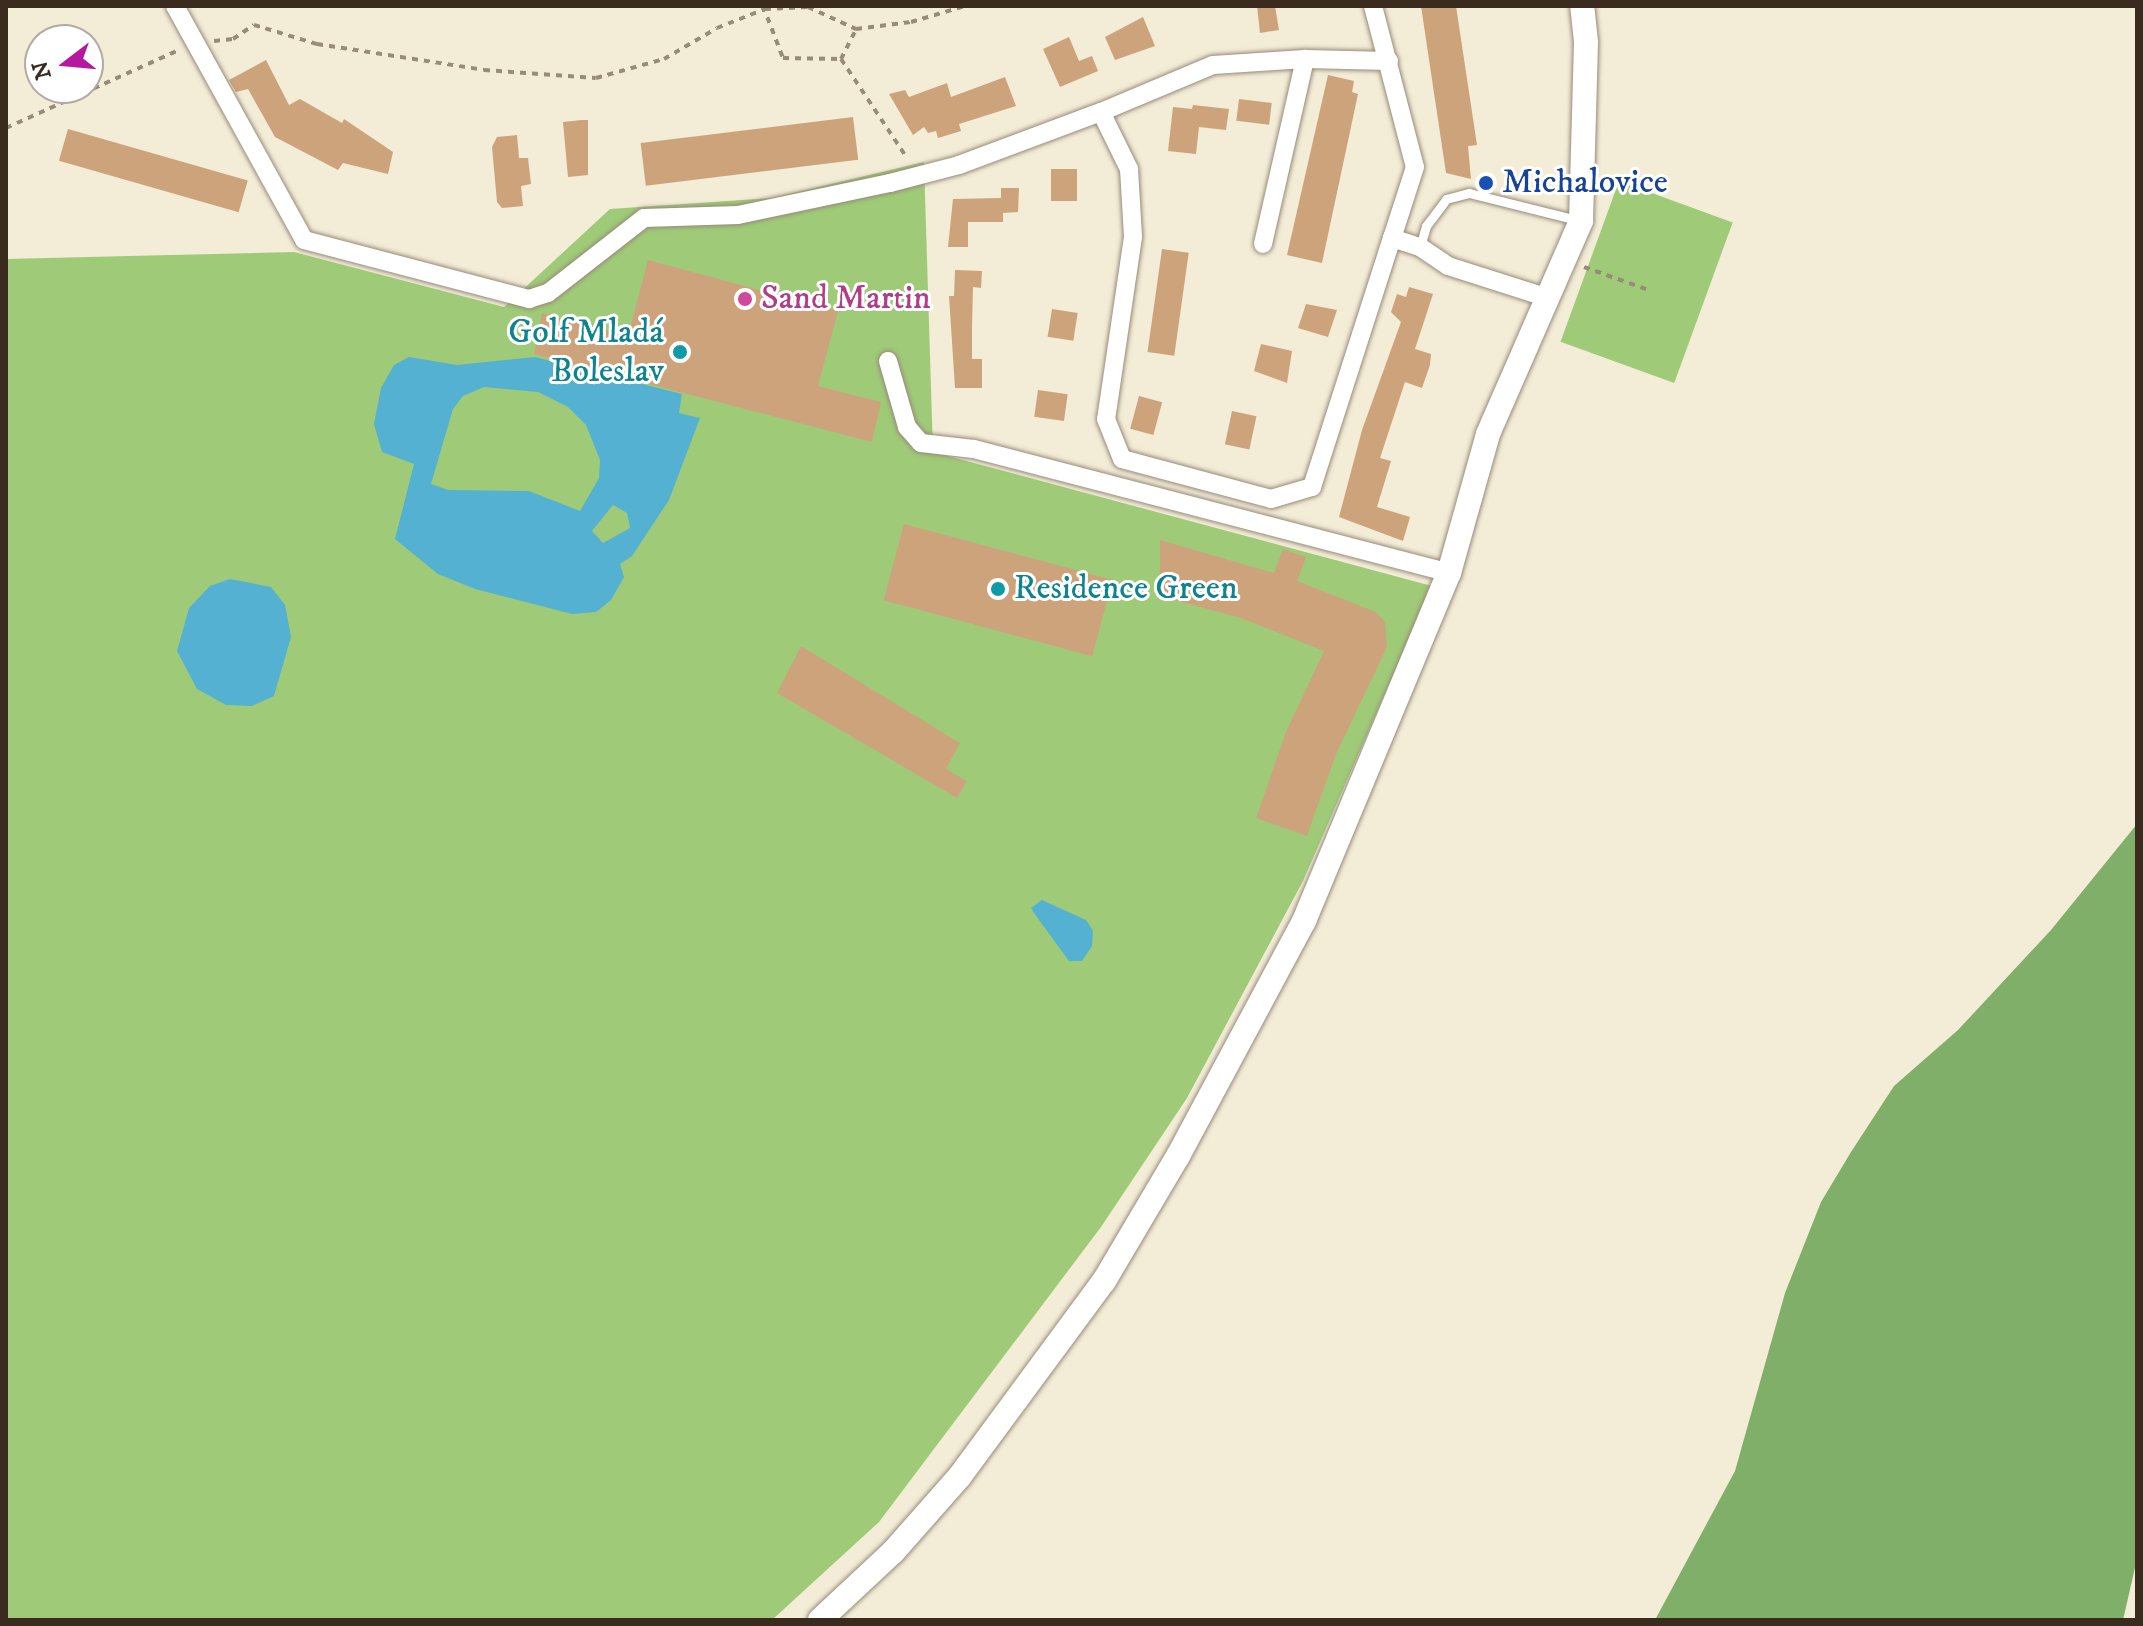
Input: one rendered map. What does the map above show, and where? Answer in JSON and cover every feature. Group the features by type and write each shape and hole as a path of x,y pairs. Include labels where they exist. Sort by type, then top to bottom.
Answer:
{"street":[{"path":"175,6 304,240 529,299 548,293 644,218 738,215 919,176 1101,112 1201,68 1305,59 1389,61"},
{"path":"1101,112 1129,169 1131,196 1133,237 1106,419 1122,459 1271,499 1312,487 1415,167 1373,6"},
{"path":"820,1620 893,1552 960,1476 1104,1281 1178,1156 1304,921 1449,573 1488,434 1566,263 1581,221 1586,42 1582,6"},
{"path":"1263,244 1305,59"},
{"path":"1392,238 1420,247 1448,266 1548,298"},
{"path":"888,361 907,427 921,443 974,449 1449,573"}],"lane":[{"path":"1420,247 1426,226 1446,199 1469,193 1581,221"}],"path":[{"path":"6,128 195,43 233,39 254,25 317,44 484,70 596,78 664,59 717,28 764,7 808,7 856,29 911,22 965,6"},
{"path":"764,7 783,58 841,59"},
{"path":"841,59 856,29"},
{"path":"841,59 919,176"},
{"path":"1566,263 1646,289"}],"green space":[{"name":"Golf Mladá Boleslav","path":"924,162 933,452 1432,586 1303,881 1187,1098 1101,1227 879,1522 772,1620 6,1620 6,259 294,252 504,307 610,209 772,198"},
{"path":"1619,181 1733,222 1674,383 1561,342"},
{"path":"2137,824 2137,1559 2123,1620 1655,1620 1735,1471 1785,1293 1821,1202 1851,1152 1894,1086 1958,1030 2051,930"}],"water":[{"path":"409,357 457,365 535,357 682,394 679,413 700,418 669,500 632,556 620,564 624,577 611,600 596,612 572,614 475,589 438,574 395,539 414,464 382,452 374,424 381,388 394,365","holes":["484,387 538,392 568,407 586,425 600,460 599,478 580,511 529,491 448,490 431,484 453,409 463,396","613,505 627,513 630,528 603,543 592,531"]},
{"path":"230,579 271,587 285,605 291,637 274,696 252,706 226,705 197,689 177,651 189,608 210,586"},
{"path":"1042,900 1086,920 1093,931 1092,946 1082,961 1069,961 1034,913 1031,908"}],"building":[{"path":"1257,6 1275,6 1279,30 1260,33"},
{"path":"1421,6 1456,6 1477,145 1468,146 1471,179 1446,173"},
{"path":"1143,17 1155,46 1115,60 1105,37"},
{"path":"1069,37 1079,61 1092,56 1098,71 1060,87 1043,49"},
{"path":"266,60 289,105 300,99 342,123 344,119 393,152 388,174 343,163 338,170 275,137 248,89 236,92 229,80"},
{"path":"1328,75 1354,81 1352,92 1358,94 1322,263 1287,255"},
{"path":"1005,77 1016,106 959,124 961,131 938,138 936,131 928,133 924,127 913,135 889,94 905,90 909,97 947,83 951,97"},
{"path":"1239,99 1272,103 1269,125 1236,121"},
{"path":"1193,105 1229,109 1226,130 1199,127 1196,154 1168,151 1173,107 1192,109"},
{"path":"853,117 858,160 646,186 641,143"},
{"path":"588,120 588,175 568,177 563,122"},
{"path":"68,129 248,181 239,212 59,161"},
{"path":"517,135 519,158 528,158 531,184 521,186 523,206 502,208 497,202 492,147 497,137"},
{"path":"1051,169 1077,169 1077,201 1051,201"},
{"path":"1001,188 1019,188 1018,212 1003,213 1003,222 968,222 968,247 948,247 953,199 1001,198"},
{"path":"1162,249 1189,253 1174,356 1148,352"},
{"name":"Golf Mladá Boleslav","path":"648,260 838,311 818,386 881,402 872,442 534,354 542,313 628,336"},
{"path":"955,270 982,271 981,288 973,287 972,359 982,359 982,388 955,388 949,296 954,296"},
{"path":"1409,287 1433,294 1415,349 1431,354 1430,365 1422,388 1405,382 1380,458 1391,461 1377,507 1410,517 1403,541 1339,517 1362,430 1401,322 1391,312 1397,294 1406,297"},
{"path":"1306,304 1337,310 1328,337 1298,328"},
{"path":"1052,309 1078,313 1073,341 1048,337"},
{"path":"1261,344 1292,351 1287,383 1254,371"},
{"path":"1038,390 1068,394 1064,421 1034,417"},
{"path":"1139,396 1162,402 1153,435 1130,429"},
{"path":"1232,411 1256,416 1249,449 1225,444"},
{"name":"Residence Green","path":"904,524 1113,580 1092,656 884,600"},
{"path":"1160,540 1274,573 1283,549 1306,557 1297,581 1376,612 1385,622 1387,647 1336,754 1307,836 1256,818 1286,732 1324,651 1241,618 1160,596"},
{"path":"801,646 960,743 946,769 967,781 957,798 777,693"}],"place":[{"name":"Michalovice","path":"1486,183"},
{"name":"Sand Martin","path":"745,299"},
{"name":"Golf Mladá Boleslav","path":"680,352"},
{"name":"Residence Green","path":"998,589"}]}
